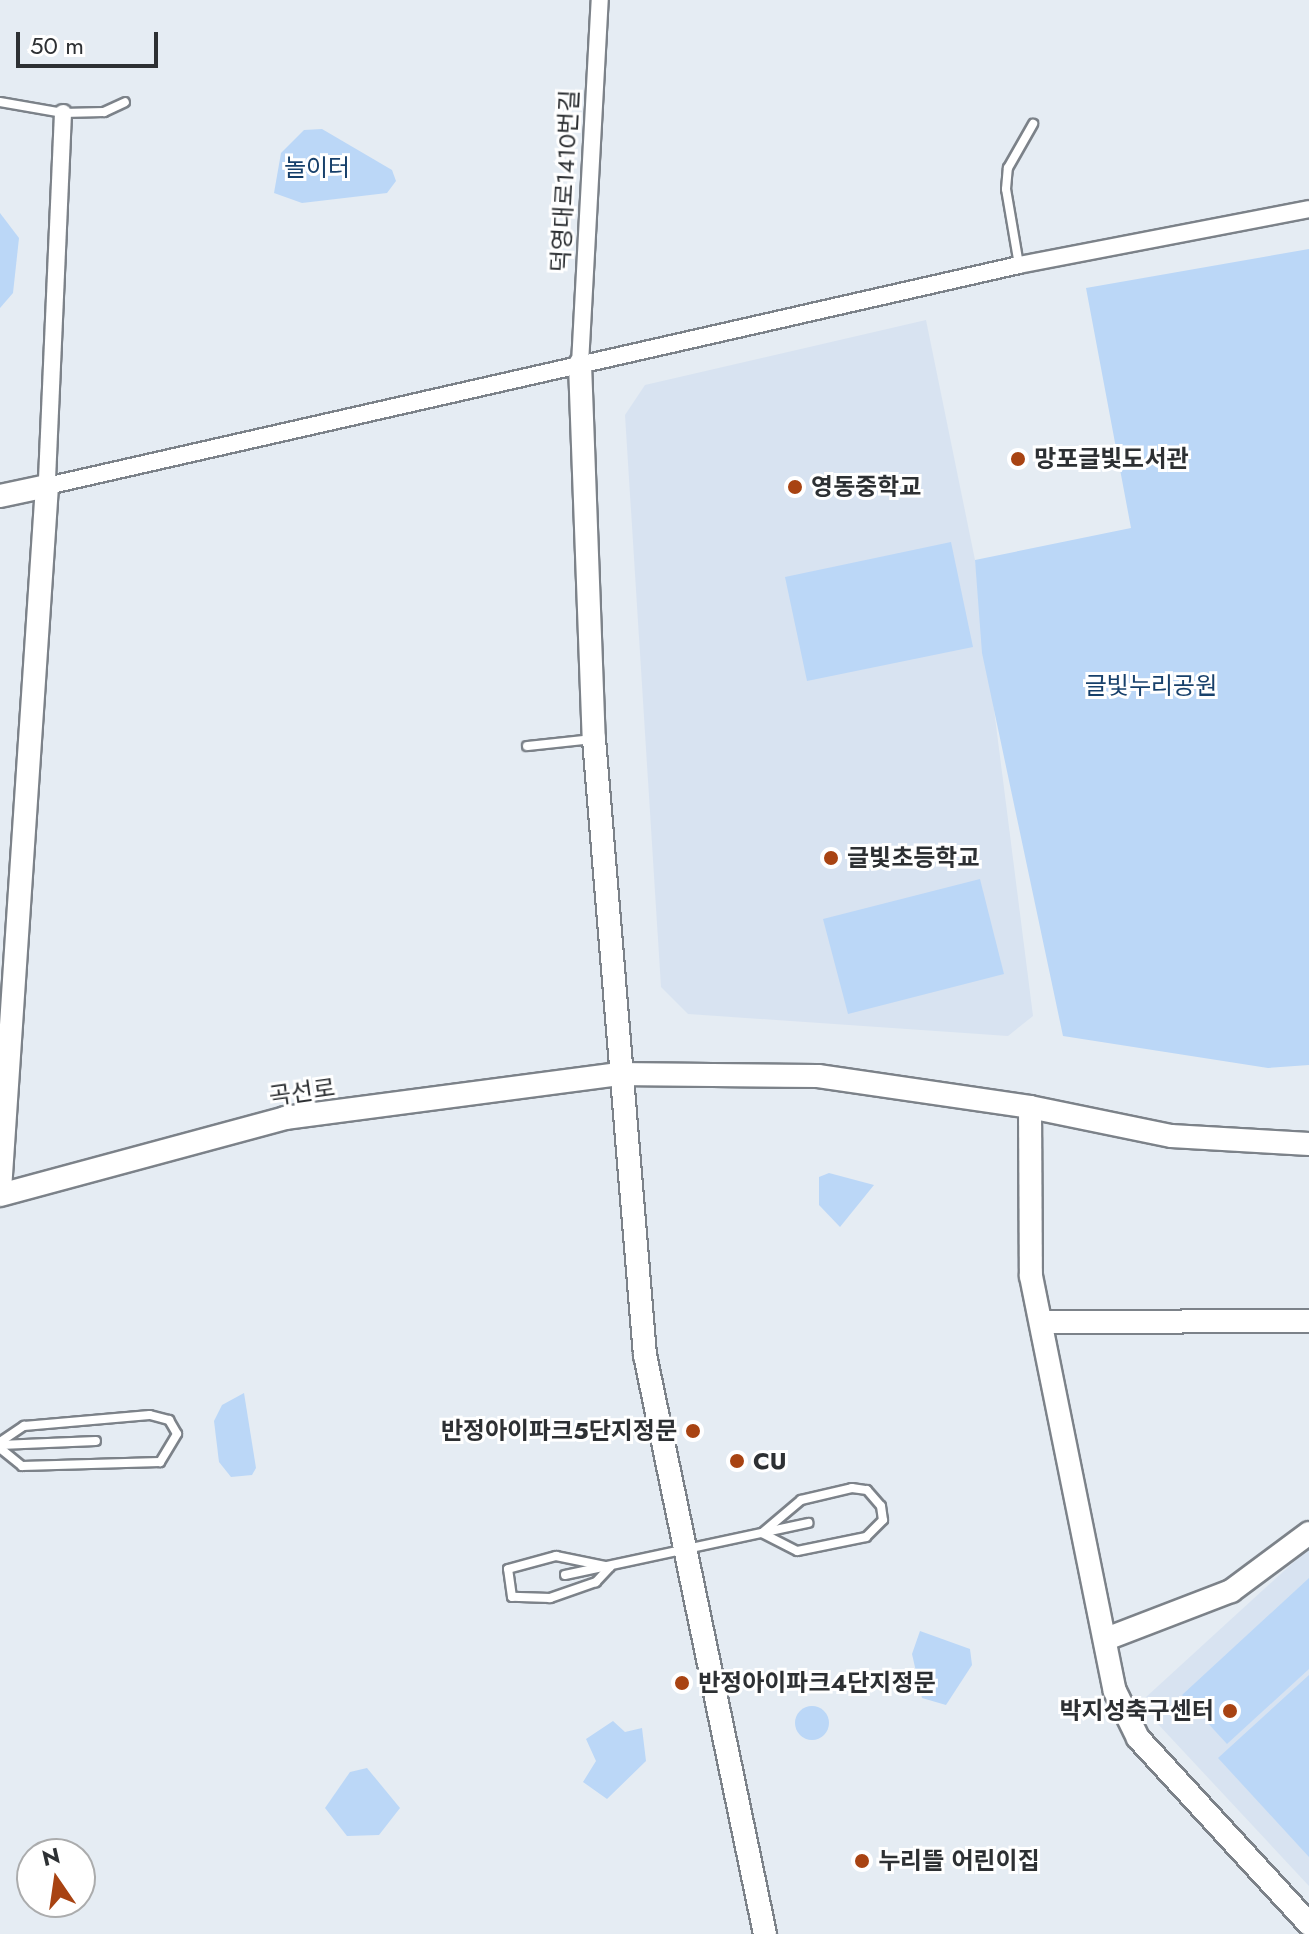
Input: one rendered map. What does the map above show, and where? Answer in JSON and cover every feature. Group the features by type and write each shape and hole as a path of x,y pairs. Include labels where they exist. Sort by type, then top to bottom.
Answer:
{"street":[{"name":"덕영대로1410번길","path":"580,364 600,0"},
{"path":"0,1189 47,486 63,113"},
{"path":"0,496 1019,265 1309,209"},
{"path":"580,364 594,739 617,1074 645,1355 765,1934"},
{"name":"곡선로","path":"0,1195 285,1118 617,1074 818,1076 1030,1107 1171,1136 1309,1144"},
{"path":"1030,1107 1031,1276 1115,1691 1138,1738 1309,1924"},
{"path":"1041,1322 1309,1321"},
{"path":"1106,1639 1231,1591 1309,1533"}],"lane":[{"path":"0,102 63,113 104,112 125,102"},
{"path":"1019,265 1006,189 1008,168 1033,124"},
{"path":"527,746 594,739"},
{"path":"150,1415 169,1420 177,1434 160,1462 22,1466 0,1445 24,1426 150,1415"},
{"path":"0,1445 96,1441"},
{"path":"867,1490 881,1506 876,1531 816,1550 797,1551 762,1533 814,1497 867,1490"},
{"path":"565,1575 808,1523"},
{"path":"556,1556 610,1567 596,1582 550,1598 512,1597 506,1578 518,1563 556,1556"}],"shaded area":[{"path":"926,320 975,560 1033,1016 1008,1036 688,1014 661,987 625,415 645,385"},
{"name":"박지성축구센터","path":"1309,1548 1309,1886 1157,1723 1145,1698"}],"green space":[{"name":"놀이터","path":"322,129 392,170 396,181 387,193 302,203 274,193 281,153 304,130"},
{"path":"0,213 19,238 13,293 0,308"},
{"name":"글빛누리공원","path":"1309,249 1309,1065 1268,1068 1063,1036 982,653 975,560 1131,528 1086,288"},
{"path":"951,542 973,647 807,681 785,577"},
{"path":"980,879 1004,974 848,1014 823,919"},
{"path":"829,1173 874,1185 840,1227 819,1205 819,1177"},
{"path":"244,1393 256,1468 252,1475 231,1477 219,1462 214,1421 222,1405"},
{"path":"1309,1578 1309,1669 1227,1744 1182,1695"},
{"path":"920,1631 970,1649 972,1665 946,1705 922,1698 912,1654"},
{"path":"1309,1675 1309,1857 1218,1758"},
{"path":"812,1706 824,1711 829,1723 824,1735 812,1740 800,1735 795,1723 800,1711"},
{"path":"613,1721 625,1732 642,1728 646,1761 607,1799 583,1782 596,1761 586,1739"},
{"path":"367,1768 400,1808 379,1835 347,1836 325,1808 350,1772"}],"place":[{"name":"망포글빛도서관","path":"1018,459"},
{"name":"영동중학교","path":"795,487"},
{"name":"글빛초등학교","path":"831,858"},
{"name":"반정아이파크5단지정문","path":"693,1431"},
{"name":"CU","path":"737,1461"},
{"name":"반정아이파크4단지정문","path":"682,1683"},
{"name":"박지성축구센터","path":"1230,1711"},
{"name":"누리뜰 어린이집","path":"862,1861"}]}
